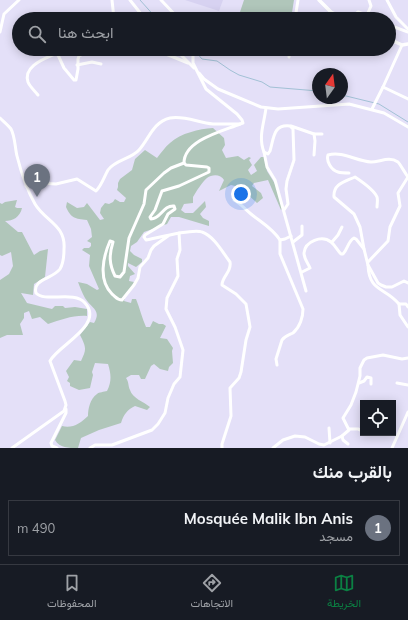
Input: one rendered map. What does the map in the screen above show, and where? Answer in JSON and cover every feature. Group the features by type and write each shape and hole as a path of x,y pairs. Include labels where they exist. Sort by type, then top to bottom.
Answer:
{"main road":[{"path":"318,0 332,12"},
{"path":"396,42 402,45 408,44"}],"street":[{"path":"0,32 4,14 19,0"},
{"path":"112,0 113,12"},
{"path":"130,0 139,12"},
{"path":"161,0 173,12"},
{"path":"296,12 298,0"},
{"path":"369,0 371,6 369,12"},
{"path":"387,0 393,12"},
{"path":"396,17 408,31"},
{"path":"396,27 408,31"},
{"path":"372,109 402,45"},
{"path":"38,96 28,82 28,77 32,66 35,63 51,56"},
{"path":"58,56 64,68 74,80 76,80 79,56"},
{"path":"171,56 192,64"},
{"path":"183,56 192,64 206,89 237,114 243,123 205,137 195,143 186,154 184,163"},
{"path":"192,64 193,56"},
{"path":"77,65 84,62 101,64"},
{"path":"196,70 218,89 242,100 266,108 278,109 349,104 384,113 408,127"},
{"path":"383,87 408,99"},
{"path":"266,108 261,132 261,144 267,167 275,180 302,272 306,291"},
{"path":"0,118 11,130 26,186 36,206 62,234 65,248 60,270 52,276 37,283 35,288 36,293 42,297 59,296 75,298 83,301 89,309 88,318 83,329 50,360 65,401 66,413 51,443 52,446 57,448"},
{"path":"26,186 40,183 56,184 77,179 96,191 109,169 133,156 139,150 152,130 161,122 170,118 185,118 212,124 240,124"},
{"path":"264,152 268,154 276,129 282,126 291,126 314,134 322,134"},
{"path":"284,210 288,204 286,189 287,181 294,160 293,129 291,126"},
{"path":"314,134 314,155"},
{"path":"349,172 339,172 333,169 327,161 328,155 342,154 370,162 381,159 391,160 400,163 403,171 408,177 398,193 400,206 389,231 388,241 368,263"},
{"path":"169,235 151,250 148,258 140,268 138,278 122,300 118,300 109,291 103,279 104,262 110,241 113,242 110,256 112,270 115,276 120,277 124,272 129,238 144,204 146,190 171,168 184,163 186,165 209,168 209,172 179,186 162,191 150,219 153,220 158,217 167,207 174,206 175,209 168,214 163,224 144,237 146,240 169,235 179,233 202,232 211,239 230,262 230,271 222,281 222,285 236,294 244,302 249,312 250,327 246,340 241,372 239,378 230,388 231,416 222,448"},
{"path":"377,207 377,197 362,181 355,177 338,184 334,192 334,197 354,214 360,227 370,277 375,287 387,293 399,304 400,315 408,327"},
{"path":"234,200 242,204 269,227 280,240 280,254 303,309 299,327 282,340 276,359 277,365"},
{"path":"293,242 302,235 302,226"},
{"path":"332,242 338,235 342,226"},
{"path":"90,448 96,445 113,447 152,430 165,413 168,398 174,384 180,377 183,350 182,345 166,309 167,298 178,276 177,259 180,250 179,233"},
{"path":"280,240 285,240 291,236"},
{"path":"302,272 310,268 304,252 312,241 322,238 326,239 332,242 341,254 343,254 346,251 350,241 354,238 364,249"},
{"path":"368,263 378,283 381,285 386,287 404,281 408,283"},
{"path":"399,304 406,304 408,307"},
{"path":"349,429 343,421 343,418 351,405 359,383 360,368 364,360 383,355 402,359 408,358"},
{"path":"359,383 364,381 367,377 371,378 371,384"},
{"path":"397,383 408,385"},
{"path":"12,448 57,417 64,411 65,407"},
{"path":"392,448 408,412"},
{"path":"329,428 330,442"},
{"path":"349,429 360,430"},
{"path":"272,448 283,440 295,436 305,437 319,444 324,444 342,436 349,431 349,429"},
{"path":"342,436 343,440 348,444"}],"shaded area":[{"path":"185,0 223,0 219,11"}],"green space":[{"path":"244,0 294,0 292,12 240,12"},
{"path":"213,128 224,138 225,145 222,150 226,158 238,156 244,160 249,157 251,158 249,160 252,165 248,170 251,175 257,171 254,165 261,157 264,157 267,171 277,187 282,209 281,210 268,180 254,183 252,186 261,193 263,198 257,203 239,187 231,185 219,191 224,180 219,176 214,175 207,178 201,184 193,197 193,203 184,204 181,210 185,213 193,213 205,201 206,207 200,214 203,218 209,221 209,226 179,217 171,217 167,224 144,232 137,242 131,246 130,251 142,259 142,262 136,267 128,263 128,266 135,274 130,276 129,281 134,282 131,289 127,292 124,301 131,303 132,299 136,299 146,327 150,327 153,321 166,326 160,338 167,339 173,348 173,363 169,367 168,371 160,369 154,364 151,366 145,379 141,379 139,375 131,375 126,378 131,393 138,400 150,407 147,410 135,406 126,413 121,423 81,438 78,448 68,448 59,445 55,440 62,426 69,427 76,425 88,416 91,401 98,393 107,391 110,384 110,371 108,364 95,363 90,388 79,390 70,386 70,383 67,381 69,377 66,371 74,360 81,361 85,351 85,345 80,335 90,322 94,323 97,315 95,309 85,298 78,282 87,284 97,290 99,289 89,266 90,255 82,250 91,246 91,243 87,241 92,237 91,229 87,220 76,218 70,214 66,207 67,202 77,208 84,207 87,203 100,220 104,219 100,213 101,208 105,203 109,204 115,199 120,202 124,202 126,198 117,190 118,183 120,179 132,170 135,159 145,150 157,158 168,145 179,137 202,129"},
{"path":"17,200 15,207 22,208 20,214 11,220 5,221 18,232 22,232 34,255 40,251 48,249 45,277 34,284 33,295 21,293 27,303 52,309 55,306 63,306 65,308 75,307 87,309 87,316 62,319 48,324 40,317 32,319 29,311 24,313 24,318 20,324 23,335 7,335 0,338 0,280 9,274 13,266 11,252 2,256 0,255 0,203 2,204"}],"waterway":[{"path":"140,0 151,12"},
{"path":"199,56 202,59 217,61 239,75 262,82 270,87 312,90"},
{"path":"348,96 379,104 408,122"}],"place":[{"name":"Mosquée Malik Ibn Anis","path":"37,197"}]}
